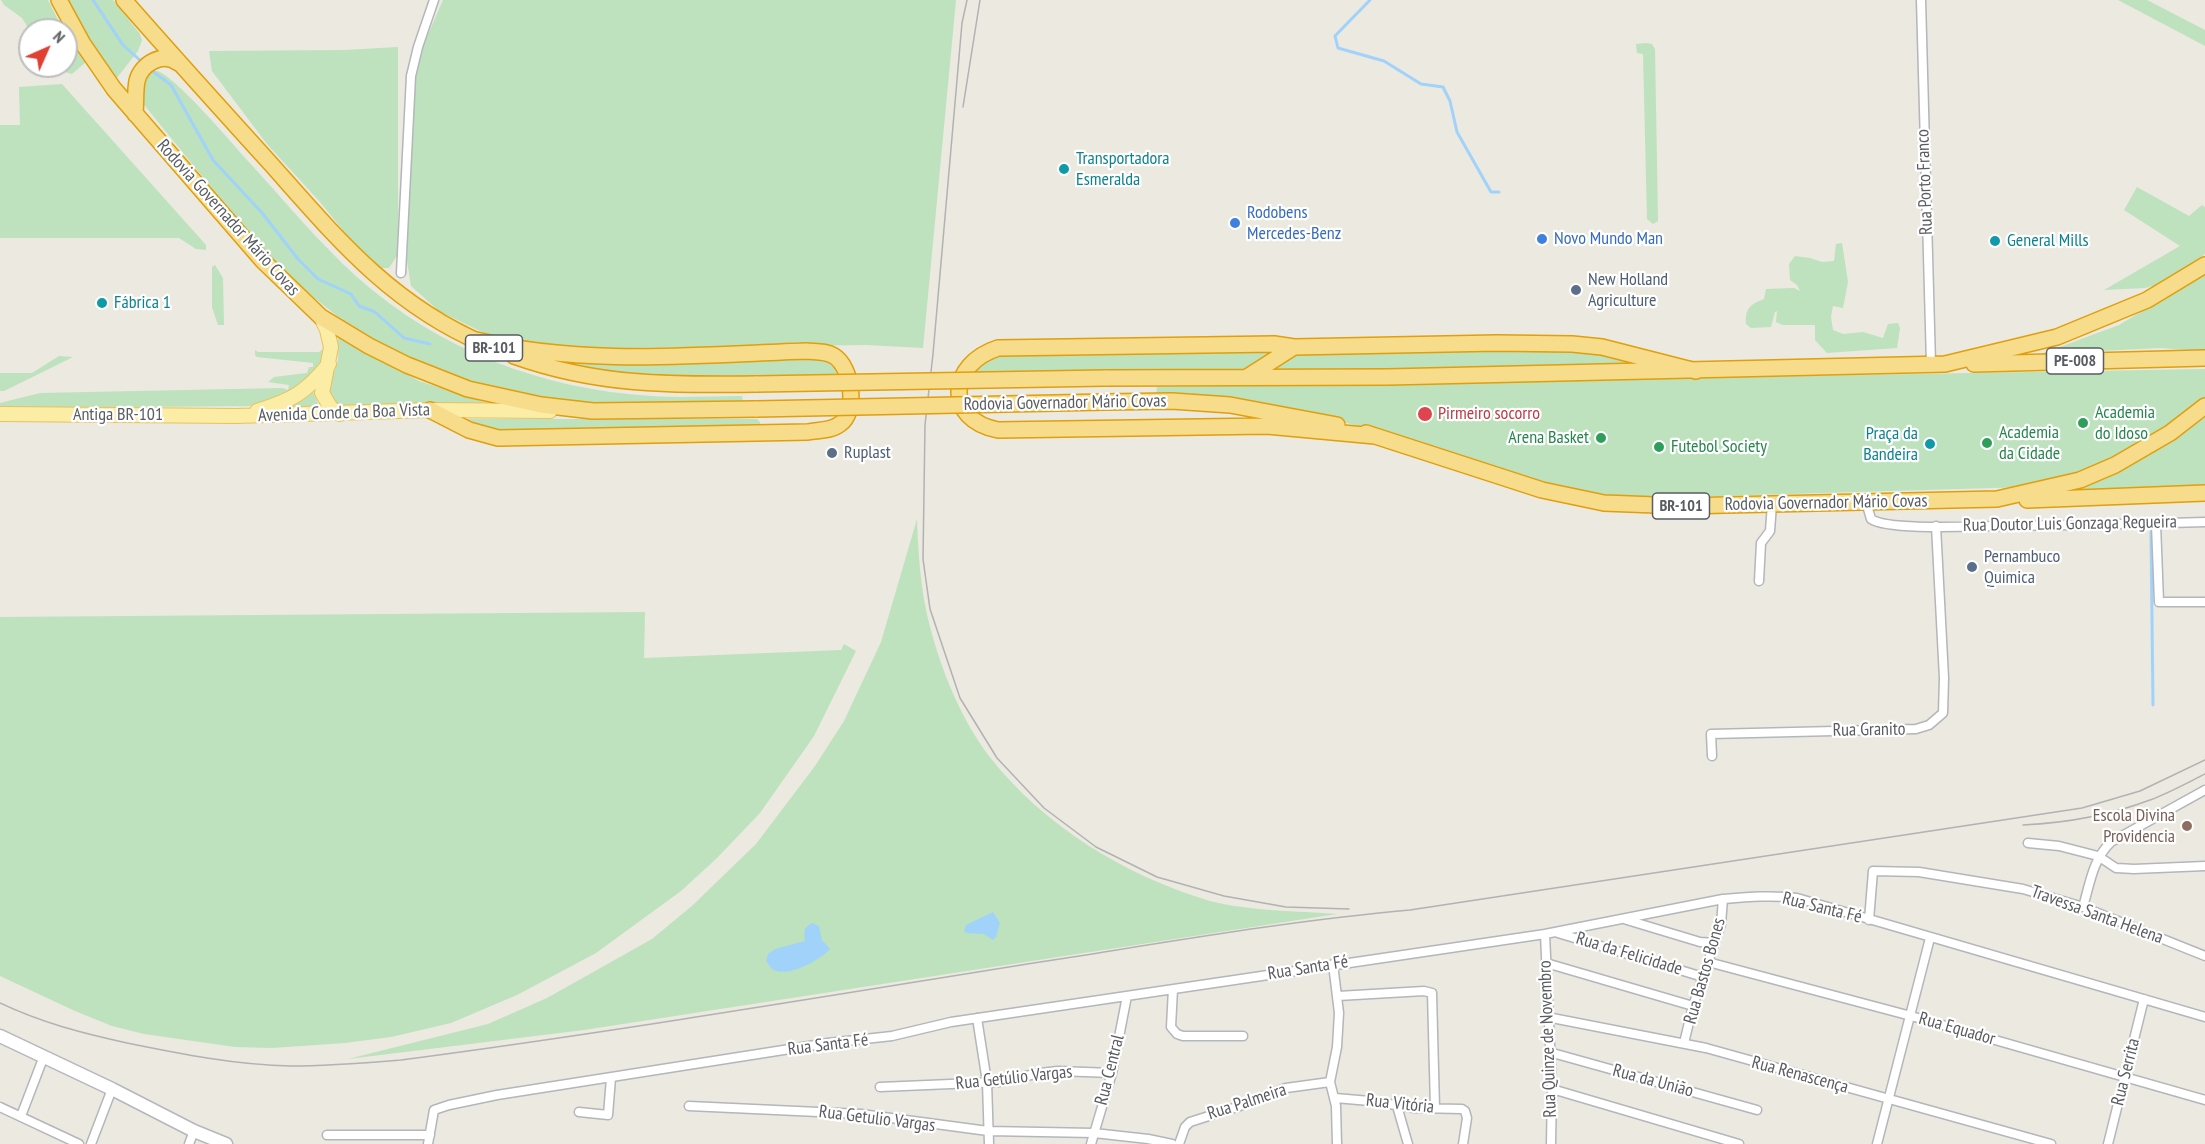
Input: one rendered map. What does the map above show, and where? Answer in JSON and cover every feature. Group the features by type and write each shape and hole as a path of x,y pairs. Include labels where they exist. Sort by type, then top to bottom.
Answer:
{"highway":[{"name":"Rodovia Governador Mário Covas","path":"59,0 98,67 135,114 263,261 321,317 389,356 451,383 489,395 576,411 1172,401 1230,405 1312,419 1374,436 1542,490 1604,503 1681,506 1997,500 2080,480 2134,456 2170,433 2205,406"},
{"name":"Rodovia Governador Mário Covas","path":"124,0 360,262 405,298 476,340 546,367 634,383 757,384 1696,371 1938,364 2057,337 2147,300 2205,265"},
{"path":"135,114 136,83 141,71 158,58 174,60 182,67"},
{"path":"430,410 469,430 498,438 577,438 808,432 839,425 844,421 850,409 848,374 841,362 827,353 806,351 626,356 549,354 476,340"},
{"path":"1374,436 1267,426 998,430 974,421 964,410 959,392 966,368 977,357 998,348 1274,344 1294,347 1572,344 1602,347 1696,371"},
{"path":"1246,377 1294,347"},
{"name":"PE-008","path":"1938,364 2205,358"},
{"path":"1997,500 2205,494"}],"main road":[{"name":"BR-101","path":"321,317 331,342 329,364"},
{"path":"329,364 322,385 322,393 330,408 340,414"},
{"name":"Avenida Conde da Boa Vista","path":"236,416 290,400 308,387 329,364"},
{"name":"Avenida Conde da Boa Vista","path":"236,416 430,410 576,411"},
{"name":"Antiga BR-101","path":"0,414 236,416"}],"street":[{"path":"401,273 411,76 434,0"},
{"name":"Rua Porto Franco","path":"1921,0 1938,364"},
{"name":"Rua Doutor Luis Gonzaga Regueira","path":"1866,502 1868,514 1876,522 1936,526 2205,522"},
{"path":"1759,581 1761,543 1770,531 1772,504"},
{"path":"2156,524 2159,602 2205,602"},
{"name":"Rua Granito","path":"1712,756 1711,734 1916,729 1929,725 1939,718 1943,713 1944,678 1936,526"},
{"path":"2083,907 2098,856 2111,842 2205,790"},
{"path":"2028,843 2059,846 2098,856 2116,868 2205,866"},
{"name":"Travessa Santa Helena","path":"1869,920 1874,870 1919,872 2015,888 2083,907 2205,956"},
{"name":"Rua Santa Fé","path":"429,1139 433,1112 441,1107 538,1088 828,1043 892,1036 977,1018 1545,934 1723,899 1775,896 1797,898 2205,1017"},
{"name":"Rua Bastos Bones","path":"1684,1043 1721,924 1723,899"},
{"path":"1624,919 1700,942 1715,943"},
{"name":"Rua da Felicidade","path":"1555,932 1703,977"},
{"name":"Rua Quinze de Novembro","path":"1545,934 1552,1089 1551,1144"},
{"path":"1877,1144 1929,938"},
{"name":"Rua Equador","path":"1708,962 1911,1016 2205,1100"},
{"path":"1546,963 1694,1006"},
{"path":"1333,964 1338,996 1337,1047 1330,1082 1335,1098 1337,1144"},
{"path":"1173,989 1171,1026 1177,1034 1183,1036 1243,1036"},
{"path":"1338,996 1424,991 1432,993 1436,1108"},
{"name":"Rua Central","path":"1091,1144 1112,1073 1127,996"},
{"name":"Rua Serrita","path":"2108,1144 2144,999"},
{"name":"Rua Renascença","path":"1547,1017 1684,1043 2051,1144"},
{"path":"977,1018 987,1082 988,1144"},
{"path":"0,1036 194,1131 226,1144"},
{"name":"Rua da União","path":"1549,1052 1757,1110"},
{"path":"21,1116 44,1056"},
{"name":"Rua Getúlio Vargas","path":"880,1087 998,1082 1058,1071 1112,1073"},
{"path":"579,1112 608,1114 611,1078"},
{"name":"Rua Palmeira","path":"1179,1144 1185,1127 1190,1122 1286,1088 1330,1082"},
{"path":"91,1144 112,1089"},
{"path":"1552,1089 1739,1144"},
{"name":"Rua Vitória","path":"1335,1098 1465,1111 1467,1118 1463,1144"},
{"name":"Rua Getulio Vargas","path":"689,1106 852,1114 988,1131 1094,1133 1172,1144"},
{"path":"1397,1106 1408,1144"},
{"path":"0,1107 79,1144"},
{"path":"189,1144 194,1131"},
{"path":"327,1135 429,1139"}],"green space":[{"path":"1,0 48,0 57,18 22,18 4,5"},
{"path":"67,0 113,0 140,34 142,40 138,51 116,79 93,49"},
{"path":"443,0 956,0 923,348 866,345 542,349 504,341 439,311 411,286 407,261 410,131 416,62"},
{"path":"2118,0 2147,0 2205,30 2205,46"},
{"path":"1636,44 1652,44 1655,49 1658,221 1653,224 1647,219 1643,54 1637,53"},
{"path":"398,47 398,254 389,268 379,268 354,244 320,202 267,144 212,71 209,51 344,50"},
{"path":"78,51 86,62 78,69"},
{"path":"157,71 176,84 203,111 301,220 358,278 390,304 458,346 532,375 571,385 651,396 742,396 743,403 561,404 460,382 408,360 357,332 291,279 237,219 145,106 142,102 140,85 150,73"},
{"path":"62,84 206,245 206,250 196,249 179,238 0,238 0,125 20,125 19,87"},
{"path":"2137,187 2189,216 2202,205 2205,207 2205,254 2172,281 2145,288 2104,290 2180,246 2124,210"},
{"path":"1842,243 1848,282 1843,308 1833,306 1831,317 1833,330 1843,334 1863,332 1883,338 1888,324 1898,323 1900,328 1897,348 1827,353 1815,340 1815,325 1783,325 1776,322 1777,311 1771,327 1751,328 1746,324 1746,314 1752,305 1764,299 1766,289 1794,288 1800,291 1797,285 1790,280 1789,264 1795,256 1822,262 1834,261 1836,244"},
{"path":"215,265 223,278 224,325 218,325 212,307 212,267"},
{"path":"2205,274 2205,351 2159,348 2041,354 2119,325"},
{"path":"338,336 419,381 493,405 345,407 330,397 328,391 338,359"},
{"path":"1572,344 1696,371 968,375 988,355"},
{"path":"255,350 258,352 319,352 324,350 324,360 302,387 259,406 0,408 0,403 40,393 282,388 288,390 289,385 268,382 274,377 307,373 309,367 313,367 313,363 257,357"},
{"path":"59,356 73,357 0,391 0,373 32,373"},
{"path":"816,358 830,364 837,376 659,377 589,369 556,361"},
{"path":"2205,369 2205,490 2082,492 2028,487 1685,497 1620,496 1551,484 1310,412 1237,400 1156,396 1157,387"},
{"path":"313,391 319,407 287,410"},
{"path":"460,419 757,419 760,427 496,431"},
{"path":"917,519 926,610 936,648 950,686 968,723 989,756 1034,805 1088,845 1117,863 1179,890 1210,901 1240,907 1337,914 584,1030 348,1059 488,1024 547,998 652,939 693,905 756,844 815,766 844,721 881,642"},
{"path":"645,612 644,658 841,650 844,644 856,651 814,736 760,813 717,858 681,891 596,953 517,995 451,1023 391,1037 272,1048 235,1047 144,1034 112,1026 0,976 0,617"}],"water":[{"path":"993,912 1000,923 993,940 984,934 964,931 966,925"},
{"path":"812,923 819,926 822,940 830,949 803,967 786,972 772,969 766,961 768,954 775,949 805,941 805,930"}],"waterway":[{"path":"93,0 123,45 142,62"},
{"path":"1370,0 1335,36 1338,48 1384,61 1421,84 1443,87 1450,101 1457,132 1491,192 1499,192"},
{"path":"151,70 171,85 213,160 318,279 351,294 359,306 375,312 404,338 430,344"},
{"path":"2151,532 2153,705"}],"tram line":[{"path":"967,0 962,23 925,425 923,559 930,609 960,698 997,758 1044,808 1096,847 1157,877 1224,896 1286,907 1349,909"},
{"path":"963,107 980,0"},
{"path":"0,1003 62,1027 127,1043 229,1061 291,1066 401,1060 641,1026 1225,933 1410,910 2082,808 2140,791 2205,760"},
{"path":"2023,825 2072,820 2119,810 2157,797 2205,774"}],"place":[{"name":"Transportadora Esmeralda","path":"1064,169"},
{"name":"Rodobens Mercedes-Benz","path":"1235,223"},
{"name":"Novo Mundo Man","path":"1542,239"},
{"name":"General Mills","path":"1995,241"},
{"name":"New Holland Agriculture","path":"1576,290"},
{"name":"Fábrica 1","path":"102,303"},
{"name":"Pirmeiro socorro","path":"1425,414"},
{"name":"Academia do Idoso","path":"2083,423"},
{"name":"Arena Basket","path":"1601,438"},
{"name":"Academia da Cidade","path":"1987,443"},
{"name":"Praça da Bandeira","path":"1930,444"},
{"name":"Futebol Society","path":"1659,447"},
{"name":"Ruplast","path":"832,453"},
{"name":"Pernambuco Quimica","path":"1972,567"},
{"name":"Escola Divina Providencia","path":"2187,826"}]}
